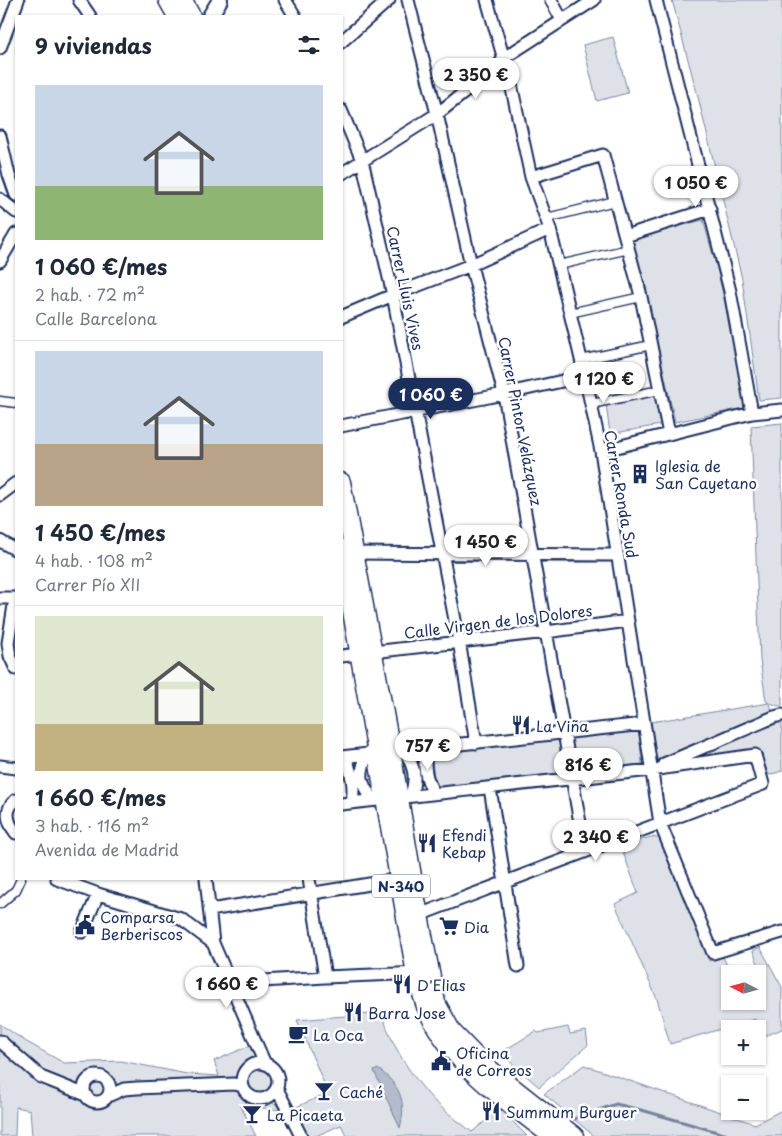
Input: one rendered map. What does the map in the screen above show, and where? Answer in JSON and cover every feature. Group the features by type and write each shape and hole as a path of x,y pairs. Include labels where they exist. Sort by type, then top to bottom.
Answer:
{"highway":[{"path":"168,0 176,15"},
{"path":"182,0 190,15"},
{"name":"N-340","path":"343,517 345,552 385,752 392,798 400,880 424,973 436,1003 452,1032 484,1065 574,1136"},
{"name":"N-340","path":"392,798 419,915 428,1012 448,1045 475,1074 552,1136"}],"street":[{"path":"0,48 18,0"},
{"path":"79,0 89,15"},
{"path":"211,15 220,0"},
{"path":"285,0 294,15"},
{"path":"343,40 389,0"},
{"name":"Carrer Pintor Velázquez","path":"408,0 437,114 471,266 504,394 585,852"},
{"name":"Carrer Ronda Sud","path":"487,0 504,58 531,177 548,223 559,265 591,404 660,823 713,954 782,932"},
{"path":"551,0 562,20"},
{"path":"343,173 437,114 498,66 504,58 594,0"},
{"path":"656,0 730,291 752,413"},
{"name":"Carrer Lluis Vives","path":"343,115 362,160 393,295 443,554 476,743"},
{"path":"0,136 15,192"},
{"path":"531,177 603,155 641,297 668,434"},
{"path":"1,201 15,211"},
{"path":"343,317 393,295 471,266 548,223 616,201"},
{"path":"625,236 710,209"},
{"path":"0,261 15,236"},
{"path":"559,265 629,249"},
{"path":"570,313 641,297"},
{"path":"581,360 651,345"},
{"path":"343,426 585,376"},
{"path":"591,404 660,390"},
{"path":"0,401 15,403"},
{"path":"600,451 752,413 782,410"},
{"path":"0,495 15,484"},
{"path":"0,541 15,549"},
{"path":"345,552 617,555"},
{"path":"0,598 15,598"},
{"path":"15,604 8,643 10,656 15,665"},
{"name":"Calle Virgen de los Dolores","path":"343,656 546,632 628,620"},
{"path":"651,770 782,715"},
{"path":"347,803 354,790 353,779 344,757 644,724"},
{"path":"428,748 424,760 424,771 434,793"},
{"path":"385,752 362,766 361,778 366,791 392,798"},
{"path":"347,803 651,770 755,755 763,784 419,915"},
{"path":"0,766 15,768"},
{"path":"490,788 518,966"},
{"path":"8,823 14,802"},
{"path":"0,904 16,890 21,880"},
{"path":"60,880 98,894 181,919 213,943"},
{"path":"206,880 213,943 265,1064 275,1071 278,1083 276,1089 269,1097 257,1099 247,1094 242,1078 248,1068 254,1064 265,1064"},
{"path":"309,880 325,977"},
{"path":"210,910 400,880"},
{"path":"82,932 98,894"},
{"path":"231,984 325,977 424,973"},
{"path":"0,1041 41,1077 67,1087 86,1089"},
{"path":"86,1089 92,1077 97,1076 124,1089"},
{"path":"108,1082 110,1089 108,1096"},
{"path":"86,1089 91,1100 98,1102 124,1089 234,1084 243,1086"},
{"path":"276,1089 300,1136"}],"shaded area":[{"path":"672,0 782,0 782,398 759,400 742,279 698,97"},
{"path":"613,37 628,93 597,101 583,45"},
{"path":"703,220 718,272 748,407 675,422 632,239"},
{"path":"655,396 660,425 610,434 606,404"},
{"path":"782,423 782,707 770,703 772,712 657,763 651,722 769,703 766,701 760,660 751,426"},
{"path":"782,722 782,771 769,775 759,751 679,763 774,723"},
{"path":"639,731 642,764 435,787 431,753"},
{"path":"650,837 665,839 709,961 723,957 727,965 721,965 721,1010 766,1010 766,965 759,965 753,951 760,947 782,987 782,1029 766,1035 766,1020 721,1020 721,1029 670,1044 657,999 615,904 638,893 621,847"},
{"path":"382,1013 390,1035 413,1076 443,1109 472,1132 500,1109 527,1136 347,1136 341,1125 316,1136 307,1136 294,1108 328,1093 297,1020"},
{"path":"0,1024 25,1041 64,1063 121,1061 187,1074 219,1076 214,1061 249,1046 256,1051 261,1059 247,1063 240,1071 238,1083 241,1093 249,1101 260,1104 275,1104 279,1110 240,1105 256,1136 32,1136 30,1110 16,1107 15,1136 0,1136"},
{"path":"568,1027 570,1034 586,1031 588,1045 539,1087 500,1053 536,1031 538,1033"},
{"path":"584,1065 721,1112 721,1120 743,1120 755,1124 766,1120 782,1110 782,1136 594,1136 544,1094"},
{"path":"259,1068 268,1072 272,1081 268,1090 259,1094 250,1090 246,1081 250,1072"}],"water":[{"path":"378,1069 392,1081 400,1094 403,1110 400,1128 374,1071"}],"waterway":[{"path":"574,1119 616,1104 731,1136"}],"place":[{"name":"Iglesia de San Cayetano","path":"640,474"},
{"name":"La Viña","path":"521,725"},
{"name":"Efendi Kebap","path":"427,843"},
{"name":"Comparsa Berberiscos","path":"85,925"},
{"name":"Dia","path":"449,926"},
{"name":"D'Elias","path":"402,984"},
{"name":"Barra Jose","path":"353,1012"},
{"name":"La Oca","path":"298,1034"},
{"name":"Oficina de Correos","path":"441,1061"},
{"name":"Caché","path":"324,1091"},
{"name":"Summum Burguer","path":"491,1111"},
{"name":"La Picaeta","path":"252,1114"}]}
